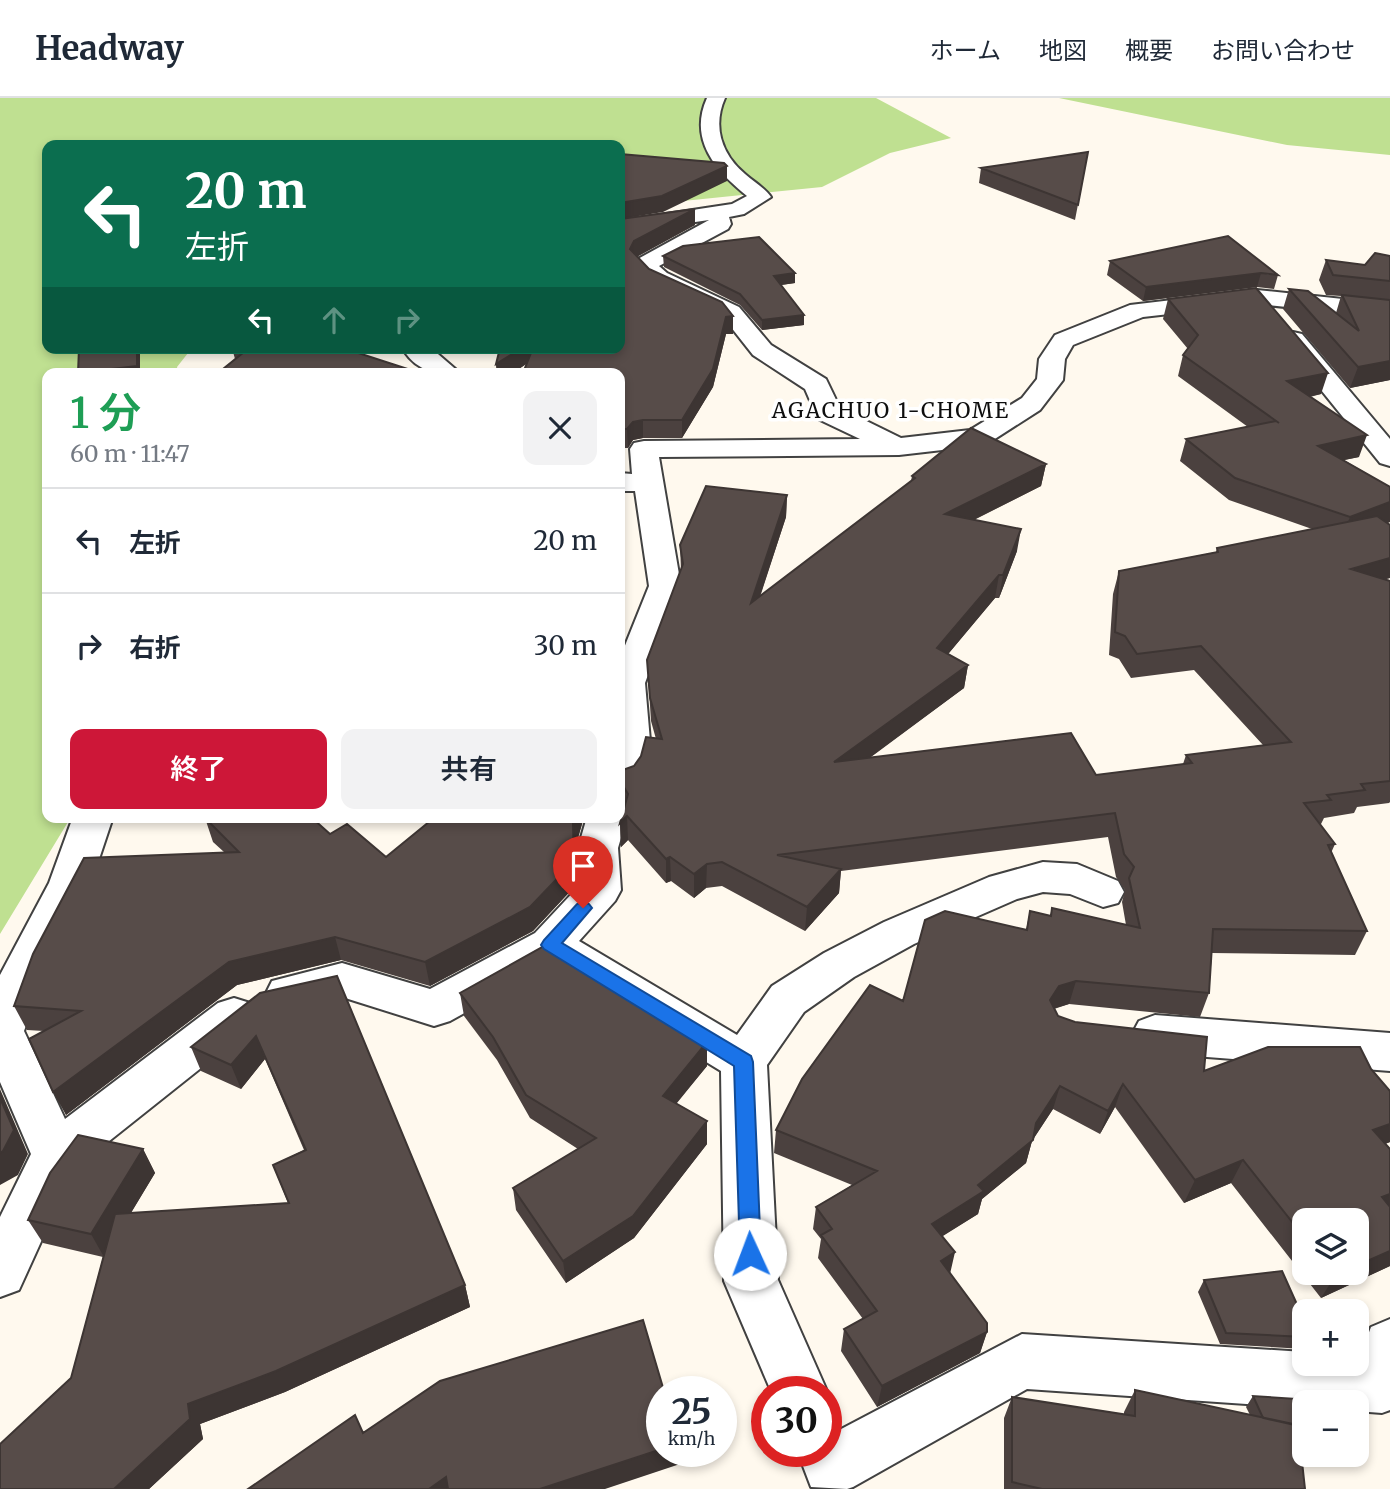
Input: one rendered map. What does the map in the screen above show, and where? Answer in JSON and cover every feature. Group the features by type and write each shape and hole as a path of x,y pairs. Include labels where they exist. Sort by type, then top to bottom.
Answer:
{"street":[{"path":"625,226 737,210 761,197 720,160 710,131 709,110 716,98"},
{"path":"719,213 720,224 643,265 659,278 731,312 762,350 817,385 828,413 899,447"},
{"path":"1257,298 1388,451"},
{"path":"625,678 665,586 634,482 644,449 899,447 976,438 1031,404 1050,380 1052,359 1065,340 1138,310 1257,298 1390,311"},
{"path":"421,354 440,368"},
{"path":"625,696 632,741 625,763"},
{"path":"56,1154 1,1031 21,977 70,883 91,823"},
{"path":"0,1272 56,1154 254,1001 342,980 434,1007 550,945 600,890 598,848 605,823"},
{"path":"792,1376 751,1281 744,1062 788,999 839,965 899,933 1004,888 1043,877 1077,879 1103,892"},
{"path":"550,945 744,1062"},
{"path":"1121,1030 1390,1052"},
{"path":"833,1468 1022,1361 1382,1385 1390,1346"}],"green space":[{"path":"0,98 876,98 951,138 890,153 822,187 644,205 625,204 625,140 42,140 42,354 187,354 177,368 42,368 42,823 67,823 0,934"},
{"path":"1059,98 1390,98 1390,155 1287,145"}],"building":[{"path":"1088,152 1078,205 981,168"},
{"path":"625,154 724,163 727,166 662,196 625,202"},
{"path":"695,209 634,241 630,249 649,269 722,302 733,316 726,317 713,369 682,420 643,420 633,422 627,429 625,368 525,368 531,354 625,354 625,218"},
{"path":"1228,236 1278,275 1261,273 1146,287 1110,261"},
{"path":"759,237 795,273 774,276 804,315 762,320 740,294 663,256 683,246"},
{"path":"1375,253 1390,256 1390,281 1333,275 1326,260 1365,265"},
{"path":"1256,288 1328,373 1287,381 1367,435 1318,446 1390,487 1390,502 1350,517 1235,478 1186,439 1276,421 1279,423 1183,355 1198,335 1168,299"},
{"path":"1289,289 1308,291 1359,331 1342,295 1390,300 1390,361 1358,367"},
{"path":"79,354 137,354 137,366 78,368"},
{"path":"242,354 361,354 405,368 224,368"},
{"path":"498,354 512,354 496,364"},
{"path":"971,428 1046,464 945,514 1021,529 1003,575 999,575 937,648 968,665 834,762 1071,733 1096,775 1192,763 1186,755 1291,742 1201,646 1137,654 1125,636 1115,632 1119,571 1377,516 1390,525 1390,558 1351,569 1390,581 1390,781 1361,784 1365,790 1327,795 1331,800 1304,803 1335,844 1328,845 1367,931 1213,929 1209,993 1076,981 1059,986 1050,1000 1058,1016 1075,1022 1207,1037 1204,1071 1268,1047 1360,1047 1371,1069 1390,1091 1390,1124 1373,1130 1390,1149 1390,1194 1382,1197 1390,1207 1390,1251 1369,1260 1369,1208 1292,1208 1292,1222 1243,1160 1195,1180 1123,1084 1108,1111 1060,1086 1036,1123 1033,1140 978,1185 984,1191 932,1224 955,1252 941,1261 987,1323 987,1332 882,1386 844,1329 877,1311 821,1235 832,1229 816,1207 877,1171 776,1130 802,1079 870,985 903,1001 925,920 945,911 1027,930 1030,911 1051,916 1052,908 1140,928 1129,878 1134,867 1124,854 1115,813 777,855 841,869 807,907 722,862 707,864 694,874 670,857 666,859 627,816 625,818 628,794 625,789 625,769 634,766 641,756 646,737 662,739 650,698 647,660 683,564 680,545 706,486 787,495 751,603 915,478 912,476"},
{"path":"210,823 318,823 330,834 347,824 386,857 428,823 573,823 574,861 530,907 425,962 335,937 229,962 53,1092 29,1039 81,1011 14,1006 33,954 84,858 239,852"},
{"path":"546,945 707,1042 663,1096 707,1121 633,1216 563,1261 513,1188 596,1138 526,1095 493,1037 460,993"},
{"path":"337,976 465,1285 276,1371 188,1404 190,1419 114,1489 0,1489 0,1444 71,1378 115,1214 289,1203 273,1165 306,1150 256,1036 231,1065 191,1047 260,993"},
{"path":"0,1098 14,1130 0,1153"},
{"path":"78,1135 143,1149 91,1234 28,1220 50,1173"},
{"path":"1282,1271 1295,1299 1292,1299 1292,1336 1226,1333 1204,1280"},
{"path":"643,1320 660,1376 646,1376 646,1454 540,1489 448,1489 446,1477 429,1489 248,1489 355,1415 363,1433 440,1381"},
{"path":"1135,1390 1292,1424 1292,1467 1303,1467 1305,1489 1042,1489 1012,1482 1012,1397 1135,1416"},
{"path":"1253,1396 1292,1399 1292,1424 1263,1418"}],"district":[{"name":"AGACHUO 1-CHOME","path":"891,410"}],"route":[{"path":"583,908 550,945 744,1062 750,1254"}]}
